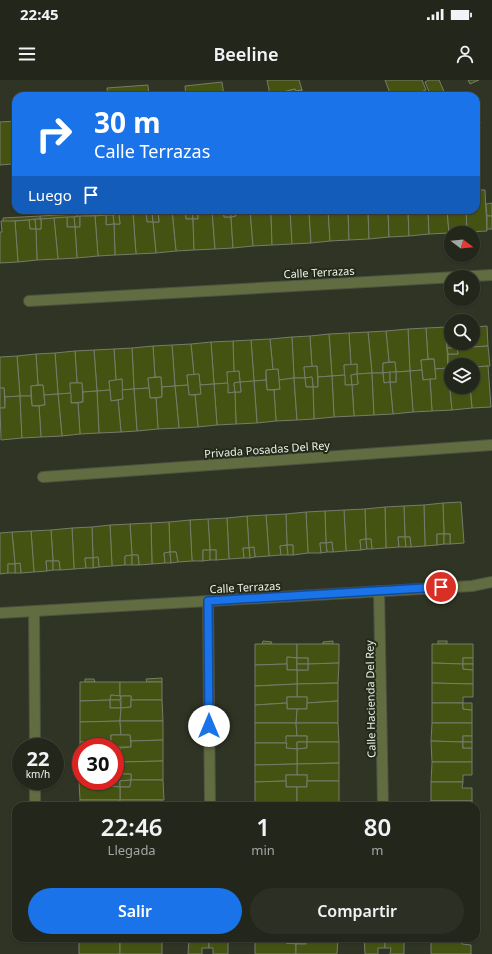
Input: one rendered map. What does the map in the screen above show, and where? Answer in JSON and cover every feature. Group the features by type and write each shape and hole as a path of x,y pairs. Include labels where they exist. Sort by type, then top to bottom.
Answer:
{"street":[{"name":"Calle Terrazas","path":"28,301 492,275"},
{"name":"Privada Posadas Del Rey","path":"43,477 492,445"},
{"name":"Calle Terrazas","path":"0,613 472,586 492,582"},
{"name":"Calle Hacienda Del Rey","path":"379,591 384,802"},
{"path":"208,601 210,802"},
{"path":"34,611 35,738"},
{"path":"35,790 35,802"}],"building":[{"path":"267,80 299,80 302,90 296,91 295,89 283,92 269,92"},
{"path":"385,80 422,80 426,90 421,92 390,92"},
{"path":"429,80 439,80 444,92 429,92 425,82"},
{"path":"468,80 479,80 470,84"},
{"path":"222,82 223,92 186,92 185,86"},
{"path":"148,85 149,92 108,92 107,88"},
{"path":"295,89 296,91 302,90 302,92 283,92"},
{"path":"12,121 12,164 0,165 0,122"},
{"path":"480,190 485,190 487,231 480,231 480,226 467,226 466,214 480,214"},
{"path":"492,203 492,216 487,216 486,204"},
{"path":"77,214 114,214 77,217"},
{"path":"77,214 77,217 40,219 40,216"},
{"path":"119,214 133,214 136,254 115,255 114,224 120,224"},
{"path":"119,214 120,224 114,224 113,215"},
{"path":"133,214 146,214 147,222 153,222 156,253 136,254"},
{"path":"146,214 152,214 153,222 147,222"},
{"path":"152,214 158,214 159,222 153,222"},
{"path":"158,214 172,214 176,251 156,253 153,222 159,222"},
{"path":"172,214 185,214 186,219 193,219 194,250 176,251"},
{"path":"185,214 192,214 193,219 186,219"},
{"path":"192,214 198,214 198,219 193,219"},
{"path":"198,214 212,214 215,249 194,250 193,219 198,219"},
{"path":"212,214 224,214 224,217 231,217 233,248 215,249"},
{"path":"224,214 231,214 231,217 224,217"},
{"path":"231,214 236,214 236,216 231,217"},
{"path":"236,214 250,214 253,246 233,248 231,217 236,216"},
{"path":"250,214 271,214 272,245 253,246"},
{"path":"271,214 290,214 292,244 272,245"},
{"path":"290,214 309,214 311,243 292,244"},
{"path":"309,214 328,214 330,241 311,243"},
{"path":"328,214 348,214 349,240 330,241"},
{"path":"348,214 368,214 369,239 349,240"},
{"path":"368,214 388,214 389,237 369,239"},
{"path":"388,214 408,214 409,236 389,237"},
{"path":"408,214 428,214 429,234 409,236"},
{"path":"428,214 447,214 448,226 444,226 444,233 429,234"},
{"path":"447,214 466,214 467,226 448,226"},
{"path":"106,215 113,215 114,224 106,225"},
{"path":"106,215 106,225 114,224 115,255 98,256 95,216"},
{"path":"40,216 40,219 3,222 3,218"},
{"path":"80,216 80,227 75,227 74,217"},
{"path":"80,216 95,216 98,256 77,258 75,227 80,227"},
{"path":"487,216 492,216 492,229 487,229"},
{"path":"67,217 74,217 75,227 67,227"},
{"path":"67,217 67,227 75,227 77,258 58,259 54,218"},
{"path":"54,218 58,259 37,260 36,229 41,229 41,219"},
{"path":"35,219 36,229 30,229 29,220"},
{"path":"35,219 41,219 41,229 36,229"},
{"path":"29,220 30,229 36,229 37,260 18,262 15,221"},
{"path":"1,221 15,221 18,262 0,263 0,232 2,232"},
{"path":"480,326 487,326 488,346 480,347"},
{"path":"444,327 444,350 447,350 448,358 444,358 444,368 435,369 434,359 428,359 426,328"},
{"path":"426,328 428,359 421,360 422,370 410,371 408,329"},
{"path":"408,329 410,371 396,372 395,362 389,362 386,331"},
{"path":"386,331 389,362 383,363 383,373 372,373 368,332"},
{"path":"368,332 372,373 357,374 357,364 351,365 349,333"},
{"path":"349,333 351,365 344,365 345,375 332,376 329,334"},
{"path":"329,334 332,376 318,377 317,366 312,367 310,336"},
{"path":"310,336 312,367 304,367 305,378 294,378 292,337"},
{"path":"292,337 294,378 279,380 278,369 273,370 270,339"},
{"path":"270,339 273,370 266,370 266,380 254,381 251,340"},
{"path":"251,340 254,381 240,382 239,371 234,372 233,341"},
{"path":"233,341 234,372 227,372 228,383 214,384 211,342"},
{"path":"211,342 214,384 200,385 199,374 194,375 191,344"},
{"path":"191,344 194,375 187,375 188,385 175,386 172,345"},
{"path":"172,345 175,386 162,387 161,377 155,377 153,346"},
{"path":"153,346 155,377 148,378 149,388 134,389 132,348"},
{"path":"488,346 490,366 480,367 480,358 448,358 448,354 458,354 457,350 480,350 480,347"},
{"path":"132,348 134,389 122,390 122,379 116,380 114,349"},
{"path":"114,349 116,380 109,381 110,390 97,391 94,350"},
{"path":"94,350 97,391 83,392 82,383 77,383 75,351"},
{"path":"447,350 457,350 458,354 448,354"},
{"path":"75,351 77,383 70,383 71,393 58,394 55,353"},
{"path":"55,353 58,394 44,395 43,385 38,385 36,354"},
{"path":"36,354 38,385 31,386 31,396 20,396 17,356"},
{"path":"17,356 20,396 5,397 4,388 0,388 0,357"},
{"path":"434,359 436,379 423,380 421,360"},
{"path":"395,362 396,372 383,373 383,363"},
{"path":"357,364 357,374 351,375 352,385 345,385 344,365"},
{"path":"317,366 318,387 313,387 312,377 305,378 304,367"},
{"path":"488,366 491,407 472,408 471,394 480,394 480,367"},
{"path":"444,368 444,394 450,394 452,410 432,411 430,379 436,379 435,369"},
{"path":"278,369 280,389 267,390 266,370"},
{"path":"422,370 423,380 430,379 432,411 413,412 410,371"},
{"path":"239,371 240,382 234,383 235,392 228,393 227,372"},
{"path":"410,371 413,412 393,414 390,382 396,382 396,372"},
{"path":"390,372 390,382 384,383 383,373"},
{"path":"390,372 396,372 396,382 390,382"},
{"path":"372,373 374,415 354,416 352,385 358,384 357,374"},
{"path":"372,373 383,373 384,383 390,382 393,414 374,415"},
{"path":"199,374 201,394 189,395 187,375"},
{"path":"357,374 358,384 352,385 351,375"},
{"path":"345,375 345,385 352,385 354,416 334,417 332,376"},
{"path":"332,376 334,417 314,419 313,387 318,387 318,377"},
{"path":"161,377 162,397 150,398 148,378"},
{"path":"312,377 313,387 306,387 305,378"},
{"path":"294,378 297,420 276,421 274,390 280,389 279,380"},
{"path":"294,378 305,378 306,387 313,387 314,419 297,420"},
{"path":"122,379 123,399 111,401 109,381"},
{"path":"266,380 267,390 274,390 276,421 257,423 254,381"},
{"path":"254,381 257,423 236,424 235,392 241,392 240,382"},
{"path":"240,382 241,392 235,392 234,383"},
{"path":"70,383 82,383 83,402 71,403"},
{"path":"228,383 228,393 235,392 236,424 217,425 214,384"},
{"path":"214,384 217,425 198,427 195,395 201,394 200,385"},
{"path":"43,385 45,405 32,406 31,386"},
{"path":"188,385 189,395 195,395 198,427 179,428 175,386"},
{"path":"175,386 179,428 158,429 156,398 162,397 162,387"},
{"path":"0,388 4,388 5,408 0,408"},
{"path":"149,388 150,398 156,398 158,429 137,431 134,389"},
{"path":"134,389 137,431 121,432 118,400 123,399 122,390"},
{"path":"110,390 111,401 118,400 121,432 99,433 97,391"},
{"path":"97,391 99,433 80,434 78,403 83,402 83,392"},
{"path":"71,393 71,403 78,403 80,434 62,436 58,394"},
{"path":"58,394 62,436 41,437 39,406 45,405 44,395"},
{"path":"450,394 471,394 472,408 452,410"},
{"path":"20,396 22,438 1,440 0,408 5,408 5,397"},
{"path":"20,396 31,396 32,406 39,406 41,437 22,438"},
{"path":"461,502 464,543 450,544 450,534 444,534 443,503"},
{"path":"443,503 444,534 437,534 437,545 425,546 424,505"},
{"path":"424,505 425,546 411,547 410,537 405,537 404,506"},
{"path":"404,506 405,537 398,537 399,547 386,548 385,507"},
{"path":"385,507 386,548 372,549 371,539 366,539 365,509"},
{"path":"365,509 366,539 360,540 361,550 346,551 344,510"},
{"path":"344,510 346,551 333,552 332,542 326,543 325,511"},
{"path":"325,511 326,543 320,543 321,553 308,553 306,512"},
{"path":"306,512 308,553 293,555 293,545 287,545 286,514"},
{"path":"286,514 287,545 280,546 281,555 269,556 266,515"},
{"path":"266,515 269,556 255,557 254,547 249,548 247,516"},
{"path":"247,516 249,548 243,548 244,558 229,559 227,518"},
{"path":"227,518 229,559 216,560 216,550 210,550 208,519"},
{"path":"208,519 210,550 203,550 203,561 192,561 190,520"},
{"path":"190,520 192,561 178,562 176,552 170,552 169,522"},
{"path":"169,522 170,552 164,553 165,563 152,564 151,523"},
{"path":"151,523 152,564 139,565 138,555 132,555 130,524"},
{"path":"130,524 132,555 125,556 125,565 112,566 110,525"},
{"path":"110,525 112,566 99,567 98,557 93,558 92,527"},
{"path":"92,527 93,558 85,558 86,568 74,569 72,528"},
{"path":"72,528 74,569 60,570 59,561 53,561 51,530"},
{"path":"51,530 53,561 46,561 47,571 34,572 31,531"},
{"path":"31,531 34,572 21,573 20,563 15,564 12,532"},
{"path":"12,532 15,564 8,564 8,573 0,574 0,533"},
{"path":"437,534 444,534 444,544 437,545"},
{"path":"444,534 450,534 450,544 444,544"},
{"path":"398,537 405,537 406,547 399,547"},
{"path":"405,537 410,537 411,547 406,547"},
{"path":"366,539 367,549 361,550 360,540"},
{"path":"366,539 371,539 372,549 367,549"},
{"path":"332,542 333,552 327,552 326,543"},
{"path":"320,543 326,543 327,552 321,553"},
{"path":"287,545 288,555 281,555 280,546"},
{"path":"287,545 293,545 293,555 288,555"},
{"path":"254,547 255,557 250,558 249,548"},
{"path":"243,548 249,548 250,558 244,558"},
{"path":"203,550 210,550 210,560 203,561"},
{"path":"210,550 216,550 216,560 210,560"},
{"path":"170,552 171,563 165,563 164,553"},
{"path":"170,552 176,552 178,562 171,563"},
{"path":"132,555 132,565 125,565 125,556"},
{"path":"132,555 138,555 139,565 132,565"},
{"path":"98,557 99,567 93,568 93,558"},
{"path":"85,558 93,558 93,568 86,568"},
{"path":"46,561 53,561 53,570 47,571"},
{"path":"53,561 59,561 60,570 53,570"},
{"path":"20,563 21,573 15,573 15,564"},
{"path":"8,564 15,564 15,573 8,573"},
{"path":"263,641 272,642 271,644 262,644"},
{"path":"333,641 333,644 323,644 323,642"},
{"path":"438,641 447,641 447,644 438,644"},
{"path":"255,644 297,644 297,658 287,657 287,664 255,665"},
{"path":"297,644 339,644 339,663 308,664 308,658 297,658"},
{"path":"432,644 473,644 473,658 463,658 463,664 432,663"},
{"path":"287,657 297,658 297,670 287,670"},
{"path":"297,658 308,658 308,664 297,664"},
{"path":"463,658 473,658 473,664 463,664"},
{"path":"339,663 338,683 297,684 297,670 308,670 308,664"},
{"path":"432,663 463,664 463,669 473,670 473,684 432,683"},
{"path":"287,664 287,670 297,670 297,684 255,686 255,665"},
{"path":"297,664 308,664 308,670 297,670"},
{"path":"463,664 473,664 473,670 463,669"},
{"path":"162,678 162,682 147,682 146,679"},
{"path":"85,679 94,679 95,682 85,682"},
{"path":"80,682 120,682 120,696 111,695 110,700 80,701"},
{"path":"120,682 162,682 162,700 131,700 131,696 120,696"},
{"path":"338,683 338,701 307,703 307,697 297,697 297,684"},
{"path":"432,683 473,684 473,697 463,697 463,703 432,703"},
{"path":"297,684 297,697 287,697 287,703 255,705 255,686"},
{"path":"111,695 121,696 120,700 110,700"},
{"path":"121,696 131,696 131,707 121,708"},
{"path":"287,697 307,697 307,709 287,709"},
{"path":"110,700 120,700 121,708 110,708"},
{"path":"110,700 110,708 121,708 120,721 80,722 80,701"},
{"path":"131,700 162,700 163,721 120,721 121,708 131,707"},
{"path":"338,701 338,723 296,723 297,709 307,709 307,703"},
{"path":"287,703 287,709 297,709 296,723 255,723 255,705"},
{"path":"432,703 463,703 463,709 472,710 472,723 432,723"},
{"path":"463,703 472,703 472,710 463,709"},
{"path":"120,721 121,735 111,735 111,738 80,738 80,722"},
{"path":"120,721 163,721 163,740 131,741 130,735 121,735"},
{"path":"255,723 296,723 297,736 286,736 287,743 255,743"},
{"path":"296,723 338,723 339,742 307,742 307,736 297,736"},
{"path":"432,723 472,723 472,736 463,736 463,742 431,741"},
{"path":"111,735 130,735 131,747 124,747 124,738 111,738"},
{"path":"286,736 307,736 307,742 297,742 297,749 286,748"},
{"path":"463,736 472,736 472,742 463,742"},
{"path":"163,740 163,761 124,762 124,748 131,747 131,741"},
{"path":"431,741 463,742 463,748 472,748 472,762 432,762"},
{"path":"297,742 307,742 307,748 297,749"},
{"path":"307,742 339,742 339,763 297,764 297,749 307,748"},
{"path":"463,742 472,742 472,748 463,748"},
{"path":"255,743 287,743 286,748 297,749 297,764 255,765"},
{"path":"163,761 163,780 131,780 131,774 124,774 124,762"},
{"path":"432,762 472,762 472,775 463,775 463,782 431,782"},
{"path":"339,763 339,781 307,781 307,775 297,775 297,764"},
{"path":"297,764 297,775 286,775 286,781 255,782 255,765"},
{"path":"124,774 131,774 131,780 124,781"},
{"path":"286,775 307,775 307,787 286,787"},
{"path":"131,780 130,787 124,787 124,781"},
{"path":"131,780 163,780 164,800 120,800 120,790 124,790 124,787 130,787"},
{"path":"286,781 286,787 297,787 297,802 255,802 255,782"},
{"path":"307,781 339,781 339,802 297,802 297,787 307,787"},
{"path":"431,782 463,782 462,788 472,788 472,801 431,801"},
{"path":"79,790 120,790 120,800 80,800"},
{"path":"80,800 120,800 120,802 80,802"},
{"path":"120,800 162,800 162,802 120,802"},
{"path":"431,801 472,801 472,802"},
{"path":"79,942 120,942 120,954 79,954"},
{"path":"120,942 162,942 162,954 120,954"},
{"path":"189,942 209,942 209,948 202,948 202,954 188,954"},
{"path":"209,942 228,942 228,954 213,954 213,948 209,948"},
{"path":"255,942 286,942 296,944 296,954 255,954"},
{"path":"306,942 306,944 286,943"},
{"path":"306,942 338,942 337,954 296,954 296,944 306,944"},
{"path":"364,942 385,942 385,948 378,948 378,954 365,954"},
{"path":"385,942 404,942 404,954 390,954 391,948 385,948"},
{"path":"431,942 462,942 462,944 471,945 471,954 431,954"}],"route":[{"path":"209,726 208,601 441,587"}]}
